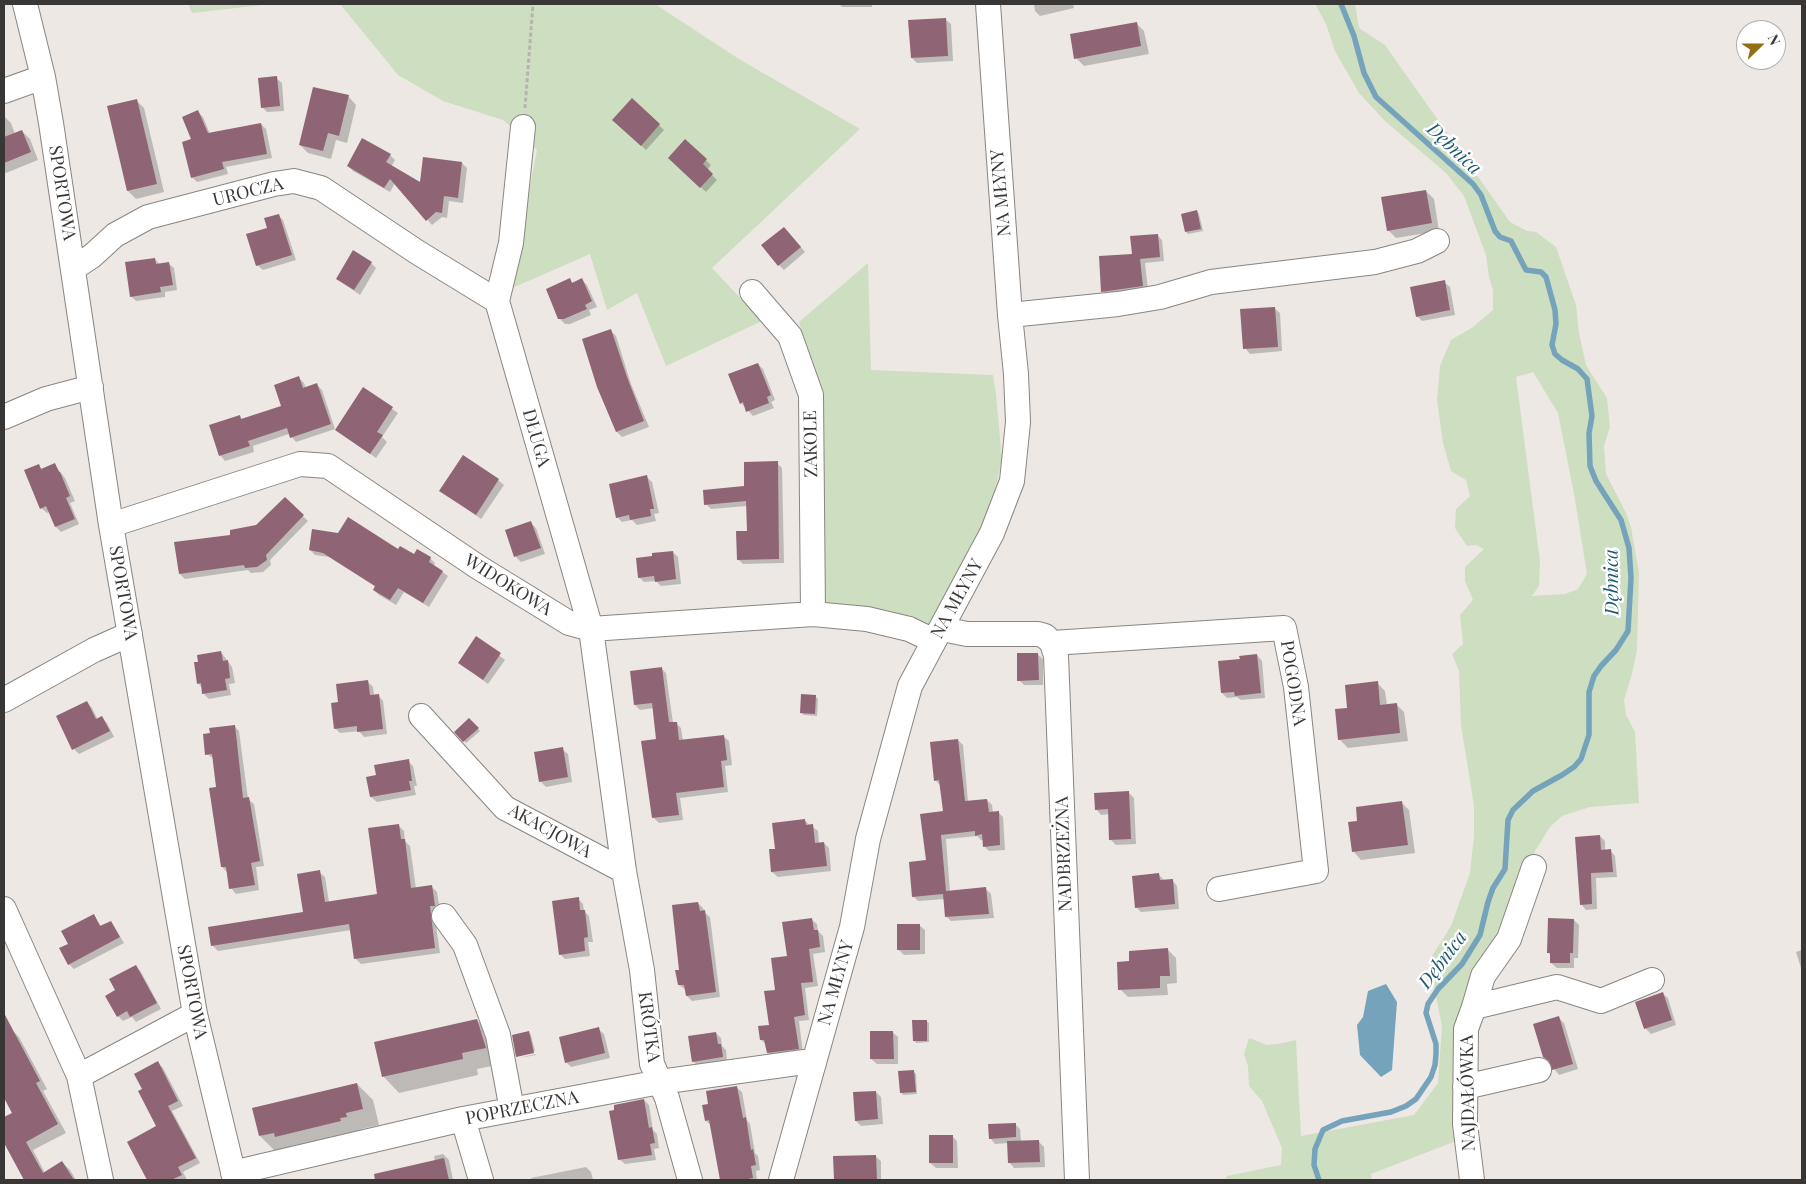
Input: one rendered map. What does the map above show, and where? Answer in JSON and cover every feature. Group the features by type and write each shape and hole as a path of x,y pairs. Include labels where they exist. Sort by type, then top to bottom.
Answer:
{"street":[{"name":"SPORTOWA","path":"25,4 43,77 74,268 112,525 195,1014 234,1177"},
{"name":"NA MŁYNY","path":"781,1180 852,927 868,839 910,686 992,533 1012,480 1018,422 1016,374 1010,315 988,4"},
{"path":"4,91 43,77"},
{"name":"DŁUGA","path":"523,127 511,243 497,301 590,630 624,871"},
{"name":"UROCZA","path":"74,268 92,256 115,235 148,217 274,184 294,181 321,188 417,252 497,301"},
{"path":"1010,315 1118,304 1160,297 1211,282 1375,262 1417,251 1437,241"},
{"name":"ZAKOLE","path":"752,292 790,336 811,395 813,614"},
{"path":"4,416 46,399 91,388"},
{"name":"WIDOKOWA","path":"112,525 300,464 328,466 478,567 569,624 590,630 813,614 867,619 938,635"},
{"name":"POGODNA","path":"1052,643 1284,628 1296,687 1316,871 1219,889"},
{"path":"4,700 94,650 130,634"},
{"path":"938,635 1038,634 1045,636 1052,643"},
{"name":"NADBRZEŻNA","path":"1052,643 1056,656 1077,1180"},
{"name":"AKACJOWA","path":"421,716 504,808 624,871"},
{"name":"NAJDAŁÓWKA","path":"1472,1180 1465,1124 1466,1029 1483,976 1509,939 1534,868"},
{"name":"KRÓTKA","path":"624,871 642,970 652,1064 667,1098 690,1180"},
{"path":"4,909 79,1076 101,1180"},
{"path":"444,916 465,945 498,1034 512,1110"},
{"path":"1474,1007 1557,986 1601,1001 1652,980"},
{"path":"79,1076 195,1014"},
{"name":"POPRZECZNA","path":"234,1177 463,1119 660,1082 804,1062 814,1063"},
{"path":"1465,1087 1539,1070"},
{"path":"463,1119 481,1180"}],"path":[{"path":"523,127 533,4"}],"green space":[{"path":"188,4 271,4 192,13"},
{"path":"340,4 655,4 739,59 860,129 712,268 762,321 666,366 637,293 607,310 590,254 510,289 537,150 503,120 443,101 398,75"},
{"path":"1315,4 1355,4 1359,28 1385,45 1510,222 1527,231 1536,232 1556,247 1576,305 1579,333 1586,365 1607,398 1610,427 1604,446 1606,474 1631,527 1639,573 1637,650 1624,700 1626,715 1635,732 1639,803 1590,807 1562,816 1550,827 1535,851 1525,885 1477,996 1456,1141 1371,1174 1372,1180 1225,1180 1227,1176 1281,1165 1282,1148 1262,1101 1249,1086 1248,1066 1244,1054 1249,1038 1267,1045 1296,1040 1301,1136 1414,1115 1438,1083 1442,1026 1429,961 1451,926 1470,873 1474,836 1474,806 1461,725 1459,671 1452,654 1463,644 1460,615 1473,600 1465,581 1465,567 1484,549 1476,545 1467,546 1455,528 1456,509 1470,496 1466,480 1451,471 1443,443 1437,400 1440,366 1451,340 1473,327 1493,310 1493,290 1486,255 1464,196 1446,173 1385,121 1359,93 1335,51 1326,24","holes":["1533,372 1558,413 1587,574 1578,589 1565,594 1532,596 1539,586 1540,561 1516,377"]},
{"path":"868,263 871,370 993,375 996,394 1002,460 989,515 955,583 926,631 831,611 817,595 815,381 799,322"}],"water":[{"path":"1386,984 1397,1002 1392,1070 1381,1077 1360,1055 1357,1025 1363,1017 1368,991"}],"building":[{"path":"946,18 948,56 911,58 908,20"},
{"path":"1137,22 1141,46 1074,59 1070,34"},
{"path":"277,76 280,106 261,108 258,78"},
{"path":"313,87 349,95 339,136 328,133 323,151 299,145"},
{"path":"632,98 660,124 641,146 612,120"},
{"path":"137,99 157,184 127,191 107,106"},
{"path":"198,110 208,133 261,123 267,154 222,162 224,169 191,178 182,142 191,139 182,117"},
{"path":"22,130 31,152 4,163 4,137"},
{"path":"362,138 391,154 386,162 420,182 423,157 462,162 458,198 444,196 442,213 436,212 426,221 390,179 384,188 347,166"},
{"path":"685,139 707,159 703,164 713,174 700,188 668,158"},
{"path":"1426,190 1432,223 1387,231 1381,197"},
{"path":"1197,210 1201,229 1185,232 1181,214"},
{"path":"279,214 292,255 256,266 246,234 267,228 264,218"},
{"path":"784,227 801,247 778,266 761,245"},
{"path":"1158,234 1160,257 1140,259 1143,286 1101,292 1099,256 1132,254 1130,236"},
{"path":"353,250 372,262 354,290 336,279"},
{"path":"155,258 156,264 169,262 173,285 160,287 161,292 130,297 125,262"},
{"path":"570,278 572,283 582,278 592,301 585,305 587,309 564,319 558,319 546,289"},
{"path":"1445,280 1450,310 1416,317 1410,287"},
{"path":"1275,307 1278,347 1243,349 1240,309"},
{"path":"611,329 644,421 616,432 597,387 582,339"},
{"path":"758,363 771,395 767,397 769,403 746,412 743,402 740,404 728,374"},
{"path":"299,376 303,388 317,383 331,424 290,438 287,428 248,441 250,446 219,456 209,425 240,415 241,419 281,406 274,385"},
{"path":"363,387 393,407 377,432 383,435 370,454 335,430"},
{"path":"463,455 499,479 476,515 439,491"},
{"path":"778,461 779,559 737,560 736,531 747,531 746,501 704,505 703,490 744,486 744,462"},
{"path":"55,463 70,496 66,498 75,519 55,527 46,506 40,509 24,470 39,464 41,469"},
{"path":"647,475 654,509 650,509 651,516 630,520 629,515 616,518 609,484"},
{"path":"285,497 304,515 266,555 267,560 257,567 245,568 244,565 179,574 174,542 230,535 230,530 256,525"},
{"path":"348,517 398,549 400,546 414,554 417,549 431,557 429,562 443,571 423,603 398,588 390,600 373,590 375,586 323,553 309,550 312,529 338,533"},
{"path":"531,521 541,548 514,557 505,530"},
{"path":"673,551 676,579 655,582 654,576 638,578 636,558 652,556 652,553"},
{"path":"476,636 501,653 483,680 458,663"},
{"path":"221,651 223,661 228,660 230,678 225,679 227,690 202,694 201,683 197,684 194,662 198,662 197,655"},
{"path":"1017,653 1038,653 1039,680 1017,681"},
{"path":"1257,654 1261,693 1235,696 1234,692 1221,693 1218,661 1240,659 1239,656"},
{"path":"662,667 669,722 677,722 679,740 724,735 727,760 721,761 724,787 676,793 679,815 652,818 641,741 656,739 652,703 634,705 630,671"},
{"path":"368,680 370,695 379,694 383,729 357,732 357,726 334,729 331,703 338,702 336,684"},
{"path":"1378,681 1380,705 1397,703 1400,733 1338,740 1335,709 1347,708 1345,685"},
{"path":"801,694 816,695 815,714 800,713"},
{"path":"87,701 96,719 102,716 110,731 72,750 56,716"},
{"path":"469,718 479,728 463,742 454,732"},
{"path":"235,725 243,798 249,797 260,861 251,863 255,885 229,889 226,867 221,867 209,788 216,787 212,754 205,755 203,734 210,733 209,728"},
{"path":"958,739 965,801 987,799 989,812 999,811 1000,845 983,847 982,834 975,836 975,831 941,835 946,891 986,887 989,914 945,917 943,894 912,897 909,862 926,860 920,814 943,811 939,780 934,781 930,742"},
{"path":"563,747 568,777 539,782 534,752"},
{"path":"409,759 412,781 409,781 411,790 370,797 366,777 376,775 374,765"},
{"path":"1129,791 1131,839 1109,840 1108,809 1095,810 1094,793"},
{"path":"1402,801 1408,845 1352,852 1348,822 1357,821 1356,807"},
{"path":"805,819 806,825 813,824 815,843 824,842 827,866 771,872 769,849 775,849 772,823"},
{"path":"399,824 401,839 405,839 411,888 432,885 435,906 430,906 435,948 354,959 349,924 211,946 208,927 303,912 297,874 320,870 325,902 377,894 368,828"},
{"path":"1600,835 1601,850 1611,849 1613,872 1591,873 1592,904 1580,905 1575,837"},
{"path":"1159,873 1160,880 1173,879 1175,904 1135,908 1132,876"},
{"path":"579,897 580,910 585,910 588,937 584,938 585,951 559,955 552,901"},
{"path":"698,902 700,911 705,910 716,992 686,996 684,985 678,985 675,970 679,970 672,905"},
{"path":"94,914 100,926 111,921 120,937 68,965 59,948 68,944 61,931"},
{"path":"812,918 814,930 818,930 820,947 809,949 813,982 801,983 805,1015 794,1017 799,1049 767,1053 764,1040 760,1040 758,1026 769,1025 764,991 775,990 771,958 787,956 782,922"},
{"path":"1548,918 1574,919 1573,953 1570,953 1570,963 1550,963 1550,953 1547,953"},
{"path":"897,924 920,924 920,950 897,950"},
{"path":"1168,948 1170,976 1160,976 1160,988 1118,990 1117,962 1129,961 1129,951"},
{"path":"136,965 157,1003 130,1017 127,1011 117,1017 105,996 115,990 109,979"},
{"path":"1663,992 1672,1020 1644,1029 1635,1002"},
{"path":"4,1013 40,1081 36,1083 58,1124 26,1142 43,1173 62,1161 74,1180 24,1180 4,1143 4,1117 12,1113 4,1098"},
{"path":"1559,1016 1573,1064 1552,1070 1549,1061 1543,1057 1533,1024"},
{"path":"477,1019 486,1048 462,1053 463,1059 382,1077 374,1042"},
{"path":"912,1020 927,1020 927,1041 913,1041"},
{"path":"599,1027 605,1053 565,1063 559,1037"},
{"path":"529,1031 534,1053 516,1057 512,1035"},
{"path":"870,1031 893,1031 894,1059 870,1059"},
{"path":"716,1032 718,1044 721,1044 723,1057 692,1062 688,1036"},
{"path":"158,1061 178,1101 168,1106 196,1158 178,1167 182,1175 171,1180 147,1180 127,1142 156,1126 138,1091 142,1089 134,1074"},
{"path":"914,1070 916,1092 900,1093 898,1071"},
{"path":"357,1083 363,1109 346,1113 347,1117 340,1118 341,1121 275,1137 274,1133 259,1136 252,1108"},
{"path":"737,1086 743,1118 746,1117 751,1150 753,1149 756,1165 751,1166 753,1178 720,1180 709,1120 705,1121 702,1105 708,1104 706,1091"},
{"path":"876,1091 878,1119 855,1121 853,1092"},
{"path":"644,1099 649,1128 652,1127 655,1143 650,1144 652,1155 618,1160 609,1111 614,1110 614,1105"},
{"path":"1016,1123 1016,1137 989,1139 988,1124"},
{"path":"929,1135 953,1135 953,1163 929,1163"},
{"path":"1039,1140 1040,1162 1008,1163 1007,1141"},
{"path":"876,1155 877,1180 834,1180 833,1156"},
{"path":"444,1158 449,1180 375,1180 374,1174"}],"waterway":[{"name":"Dębnica","path":"1319,1180 1314,1165 1315,1149 1323,1130 1342,1121 1391,1112 1406,1106 1416,1099 1431,1077 1435,1065 1436,1044 1426,1013 1428,1004 1438,989 1462,964 1480,935 1493,888 1505,869 1508,820 1513,810 1533,791 1562,775 1574,767 1581,759 1589,735 1589,692 1594,676 1616,650 1628,631 1631,578 1629,548 1621,520 1596,481 1590,466 1589,433 1592,416 1587,379 1578,369 1555,354 1552,345 1556,324 1555,310 1546,277 1541,272 1526,270 1511,241 1500,237 1495,231 1481,195 1473,184 1376,97 1364,73 1354,36 1341,4"}]}
